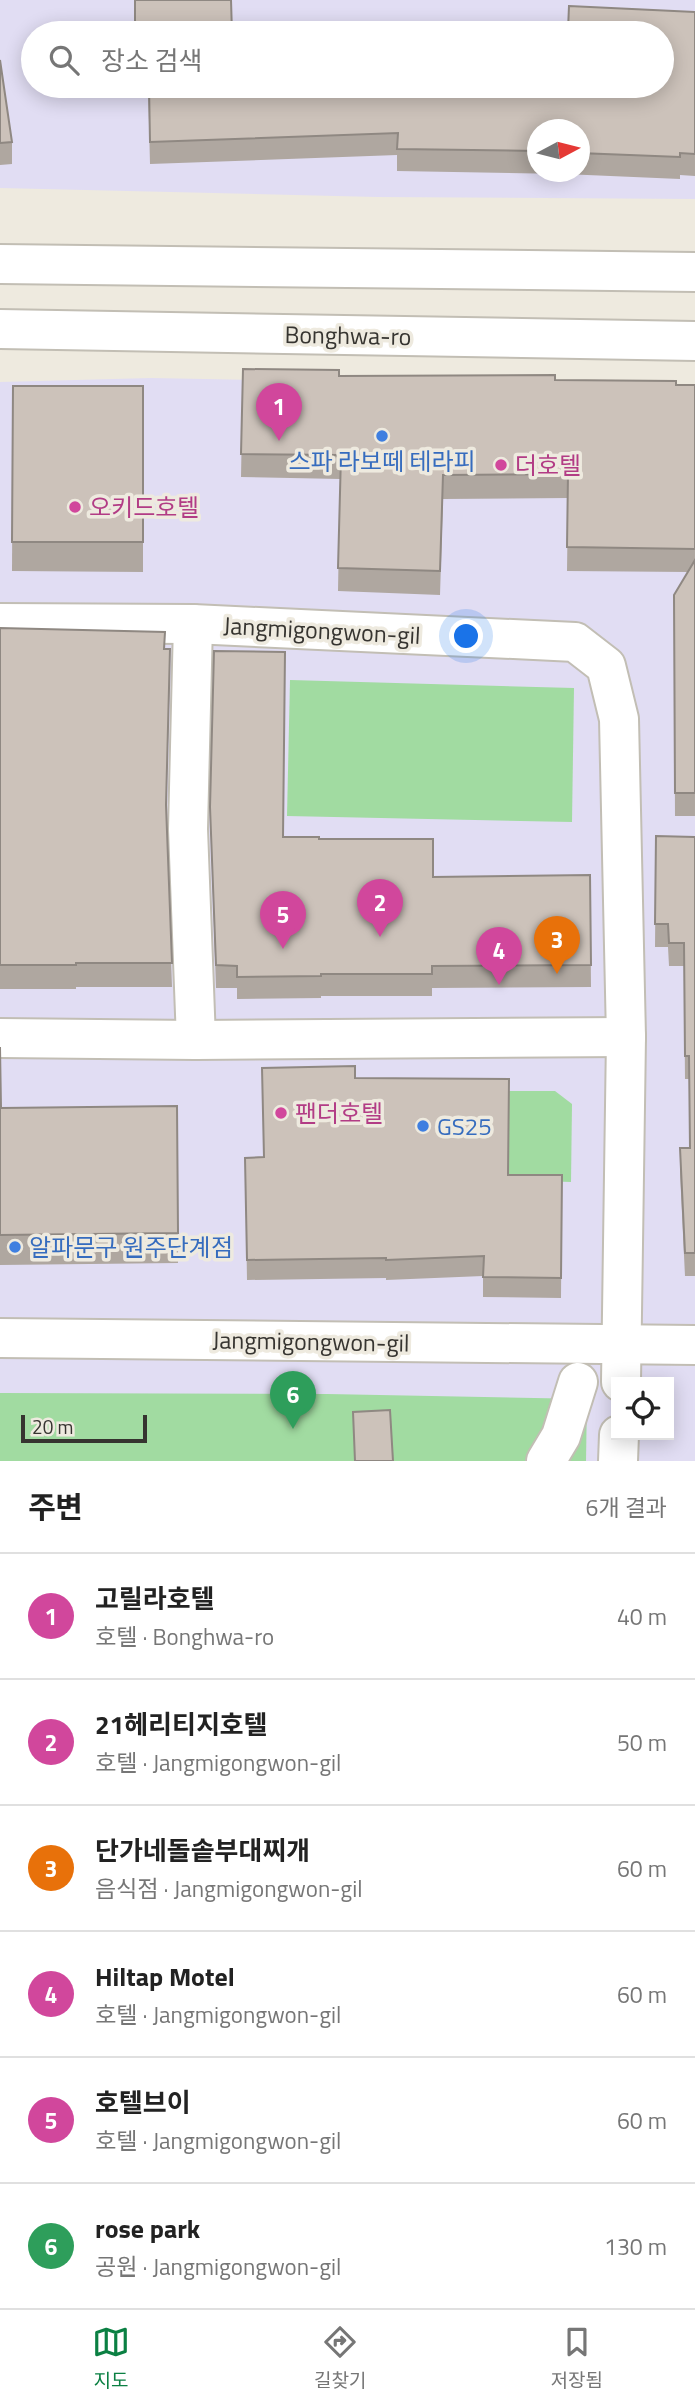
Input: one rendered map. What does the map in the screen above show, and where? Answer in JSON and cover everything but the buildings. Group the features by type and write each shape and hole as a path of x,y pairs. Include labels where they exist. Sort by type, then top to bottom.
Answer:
{"street":[{"path":"0,264 695,272"},
{"name":"Bonghwa-ro","path":"0,329 695,341"},
{"name":"Jangmigongwon-gil","path":"0,623 193,624 575,642 606,666 619,719 641,837 626,1037 621,1377"},
{"name":"Jangmigongwon-gil","path":"193,624 188,830 196,1040"},
{"path":"0,1038 196,1040 626,1037"},
{"name":"Jangmigongwon-gil","path":"0,1338 695,1345"},
{"path":"546,1461 561,1436 578,1382"},
{"path":"618,1461 619,1440"}],"shaded area":[{"path":"0,0 695,0 695,199 377,197 0,188"},
{"path":"151,378 695,388 695,1461 0,1461 0,382"}],"green space":[{"path":"290,680 574,688 572,822 287,816"},
{"path":"509,1091 555,1091 572,1104 571,1182 508,1180"},
{"path":"0,1393 327,1394 587,1399 586,1461 0,1461"}],"place":[{"name":"스파 라보떼 테라피","path":"382,436"},
{"name":"고릴라호텔","path":"279,441"},
{"name":"더호텔","path":"501,465"},
{"name":"오키드호텔","path":"75,507"},
{"name":"21헤리티지호텔","path":"380,937"},
{"name":"호텔브이","path":"283,949"},
{"name":"단가네돌솥부대찌개","path":"557,974"},
{"name":"Hiltap Motel","path":"499,985"},
{"name":"팬더호텔","path":"281,1113"},
{"name":"GS25","path":"423,1126"},
{"name":"알파문구 원주단계점","path":"15,1247"},
{"name":"rose park","path":"293,1429"}]}
